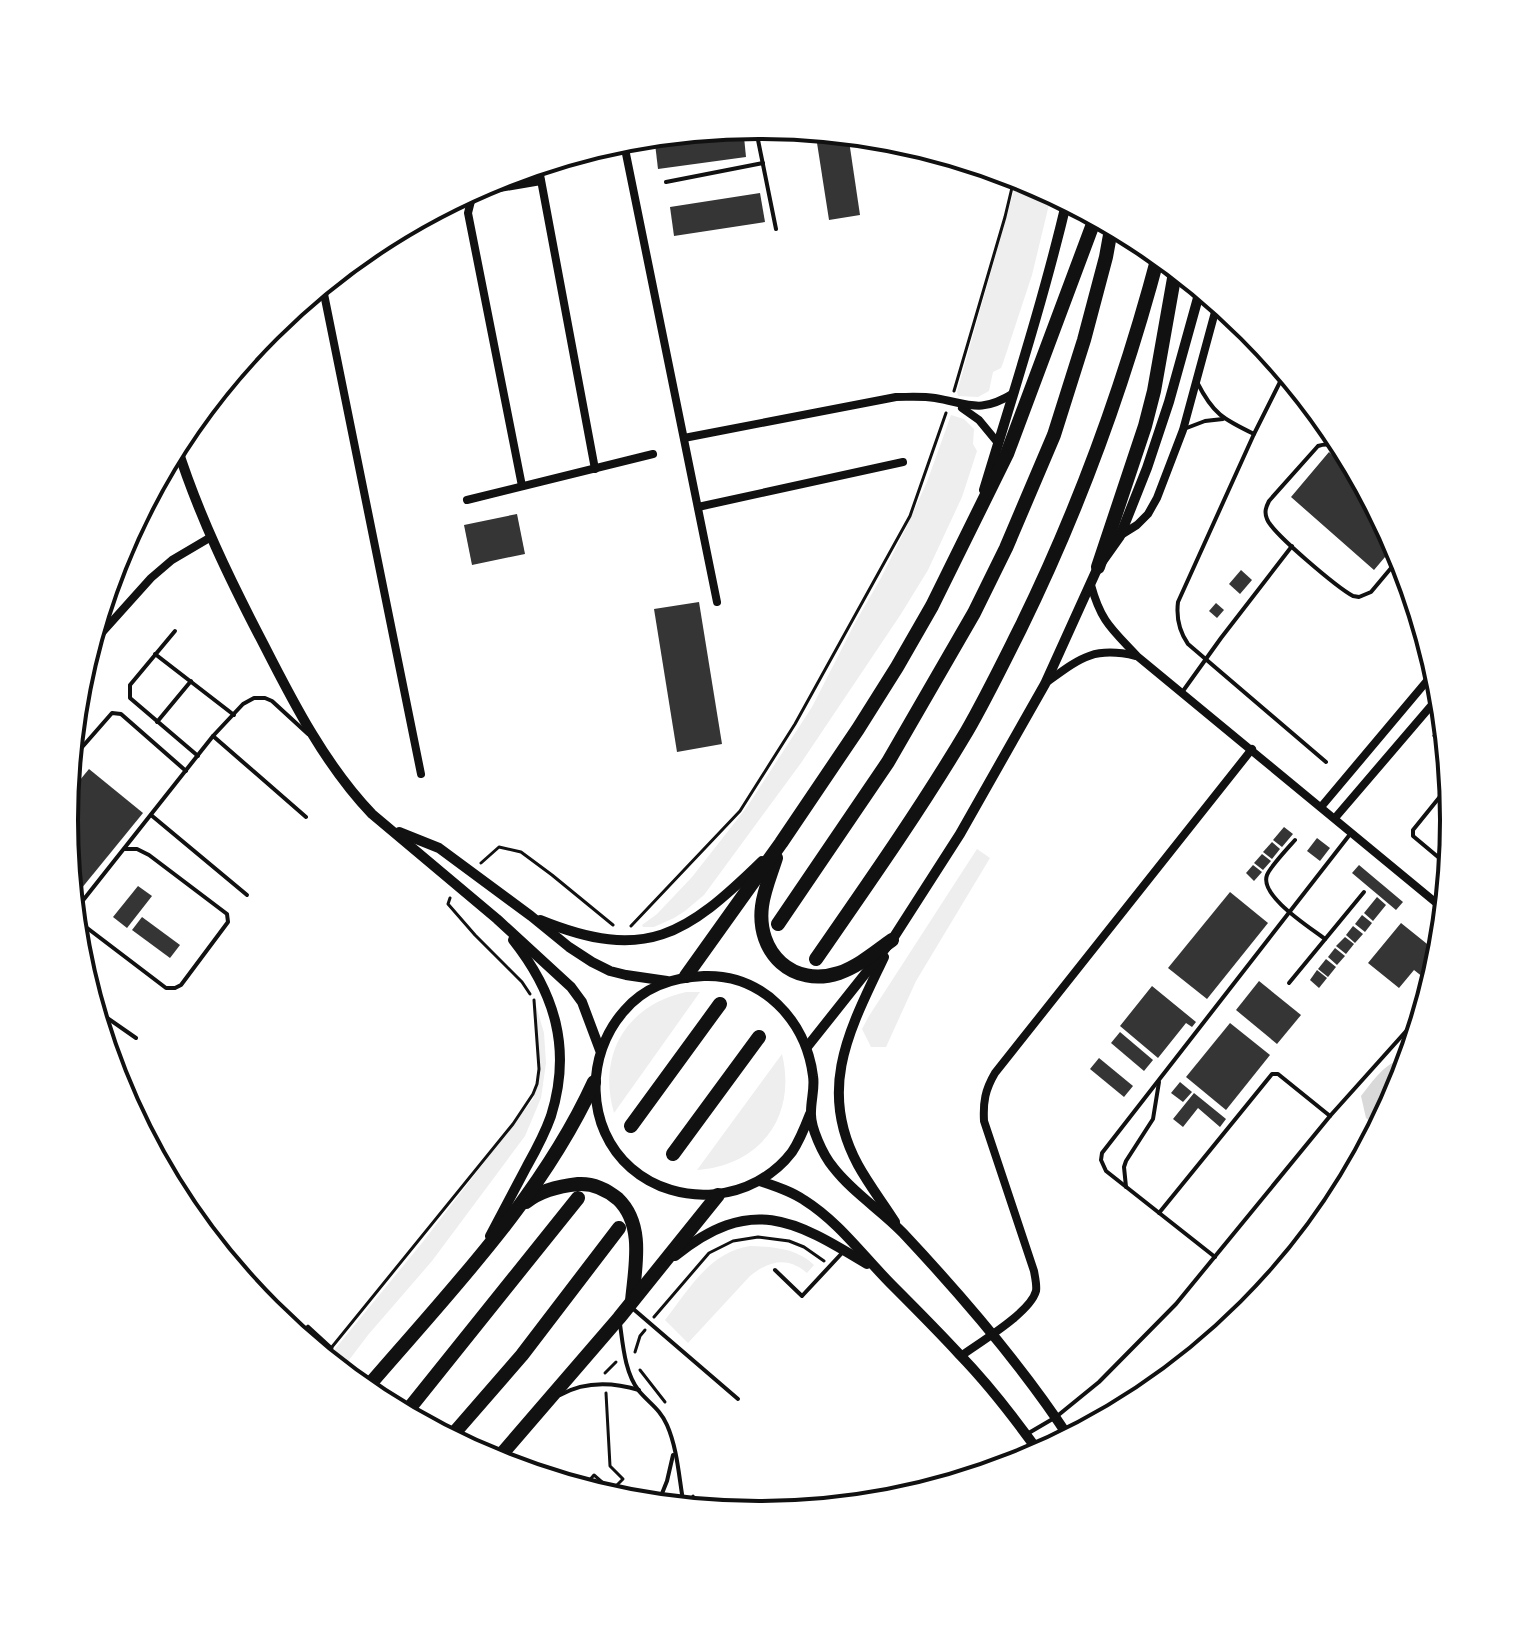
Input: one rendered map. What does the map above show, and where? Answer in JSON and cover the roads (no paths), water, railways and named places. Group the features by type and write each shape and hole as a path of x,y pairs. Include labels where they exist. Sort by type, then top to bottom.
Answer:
{"highway":[{"path":"686,976 858,729 932,606 1007,454 1092,226"},
{"path":"778,924 888,762 974,613 1006,548 1054,435 1084,340 1110,236"},
{"path":"816,959 896,843 968,730 1031,608 1101,440 1155,267"},
{"path":"1098,567 1145,426 1174,280"},
{"path":"781,843 762,904 761,919 768,947 784,966 801,974 824,977 852,968 892,940"},
{"path":"631,1126 720,1004"},
{"path":"673,1154 759,1037"},
{"path":"371,1380 515,1213 555,1157 594,1082"},
{"path":"515,1213 530,1199 548,1189 590,1184 609,1192 625,1206 637,1243 630,1303"},
{"path":"504,1452 619,1318 718,1195"},
{"path":"411,1406 578,1198"},
{"path":"456,1431 522,1355 619,1228"}],"street":[{"path":"626,152 717,602"},
{"path":"540,175 595,469"},
{"path":"512,186 541,181"},
{"path":"470,204 468,213 522,486"},
{"path":"974,520 1014,393 1064,211"},
{"path":"325,296 421,774"},
{"path":"807,1047 892,940 960,834 1045,684 1098,567 1120,536 1147,468 1198,299"},
{"path":"1120,536 1148,514 1157,498 1183,430 1215,313"},
{"path":"684,438 896,397 916,396 970,407 986,406 1014,393"},
{"path":"950,402 979,420 998,443"},
{"path":"467,500 653,454"},
{"path":"182,460 211,537 281,679 353,795 571,987 582,1002 600,1050"},
{"path":"698,507 903,462"},
{"path":"106,628 151,578 172,560 211,537"},
{"path":"1091,585 1103,619 1137,656 1436,903"},
{"path":"1045,684 1080,659 1094,653 1118,651 1137,656"},
{"path":"1321,807 1427,681"},
{"path":"1335,818 1431,706"},
{"path":"961,1356 1019,1314 1030,1303 1036,1290 1034,1271 984,1121 985,1088 1252,749"},
{"path":"390,829 439,848 592,962 610,971 667,981"},
{"path":"531,916 599,938 615,941 648,939 690,923 710,909 781,843"},
{"path":"479,1257 551,1117 561,1056 551,1001 524,954 497,919"},
{"path":"892,940 850,1031 839,1083 841,1115 847,1139 858,1165 900,1230"},
{"path":"716,975 746,983 772,998 793,1020 807,1047 814,1077 810,1114 792,1153 760,1181 718,1195 687,1195 657,1185 630,1168 610,1143 598,1114 594,1082 600,1050 610,1028 625,1008 644,992 686,976 716,975"},
{"path":"810,1114 818,1142 831,1165 855,1192 900,1230 992,1333 1064,1430"},
{"path":"760,1181 802,1198 846,1235 961,1356 1033,1444"},
{"path":"658,1270 708,1232 744,1220 771,1220 812,1231 878,1271"}],"lane":[{"path":"758,139 776,229"},
{"path":"666,182 763,163"},
{"path":"1196,380 1223,419 1254,434"},
{"path":"1280,381 1178,602 1177,620 1188,644 1326,762"},
{"path":"1183,430 1205,421 1223,419"},
{"path":"1328,444 1318,446 1269,501 1265,515 1268,522 1347,593 1359,597 1371,592 1392,567"},
{"path":"1182,693 1292,546"},
{"path":"175,631 130,685 130,698 198,756"},
{"path":"155,654 234,715"},
{"path":"157,722 191,681"},
{"path":"83,903 213,736 243,704 254,698 265,698 319,744"},
{"path":"82,747 112,713 121,714 186,771"},
{"path":"213,736 306,817"},
{"path":"1440,796 1413,830 1413,836 1440,859"},
{"path":"151,815 247,895"},
{"path":"1215,1257 1106,1171 1102,1166 1102,1153 1351,833"},
{"path":"1295,840 1267,875 1266,884 1269,892 1289,912 1325,939"},
{"path":"87,927 166,988 175,988 181,985 228,922 227,914 149,855 137,849 125,849"},
{"path":"1289,983 1364,892"},
{"path":"107,1018 136,1038"},
{"path":"1026,1434 1056,1417 1099,1382 1176,1304 1330,1116 1408,1029"},
{"path":"1159,1213 1272,1074 1278,1074 1330,1116"},
{"path":"1126,1187 1124,1167 1153,1119 1160,1080"},
{"path":"775,1270 802,1296 845,1251"},
{"path":"630,1303 738,1399"},
{"path":"619,1318 625,1359 639,1390 657,1408 668,1427 683,1497"},
{"path":"547,1403 568,1390 605,1383 639,1390"},
{"path":"662,1495 674,1452"}]}
